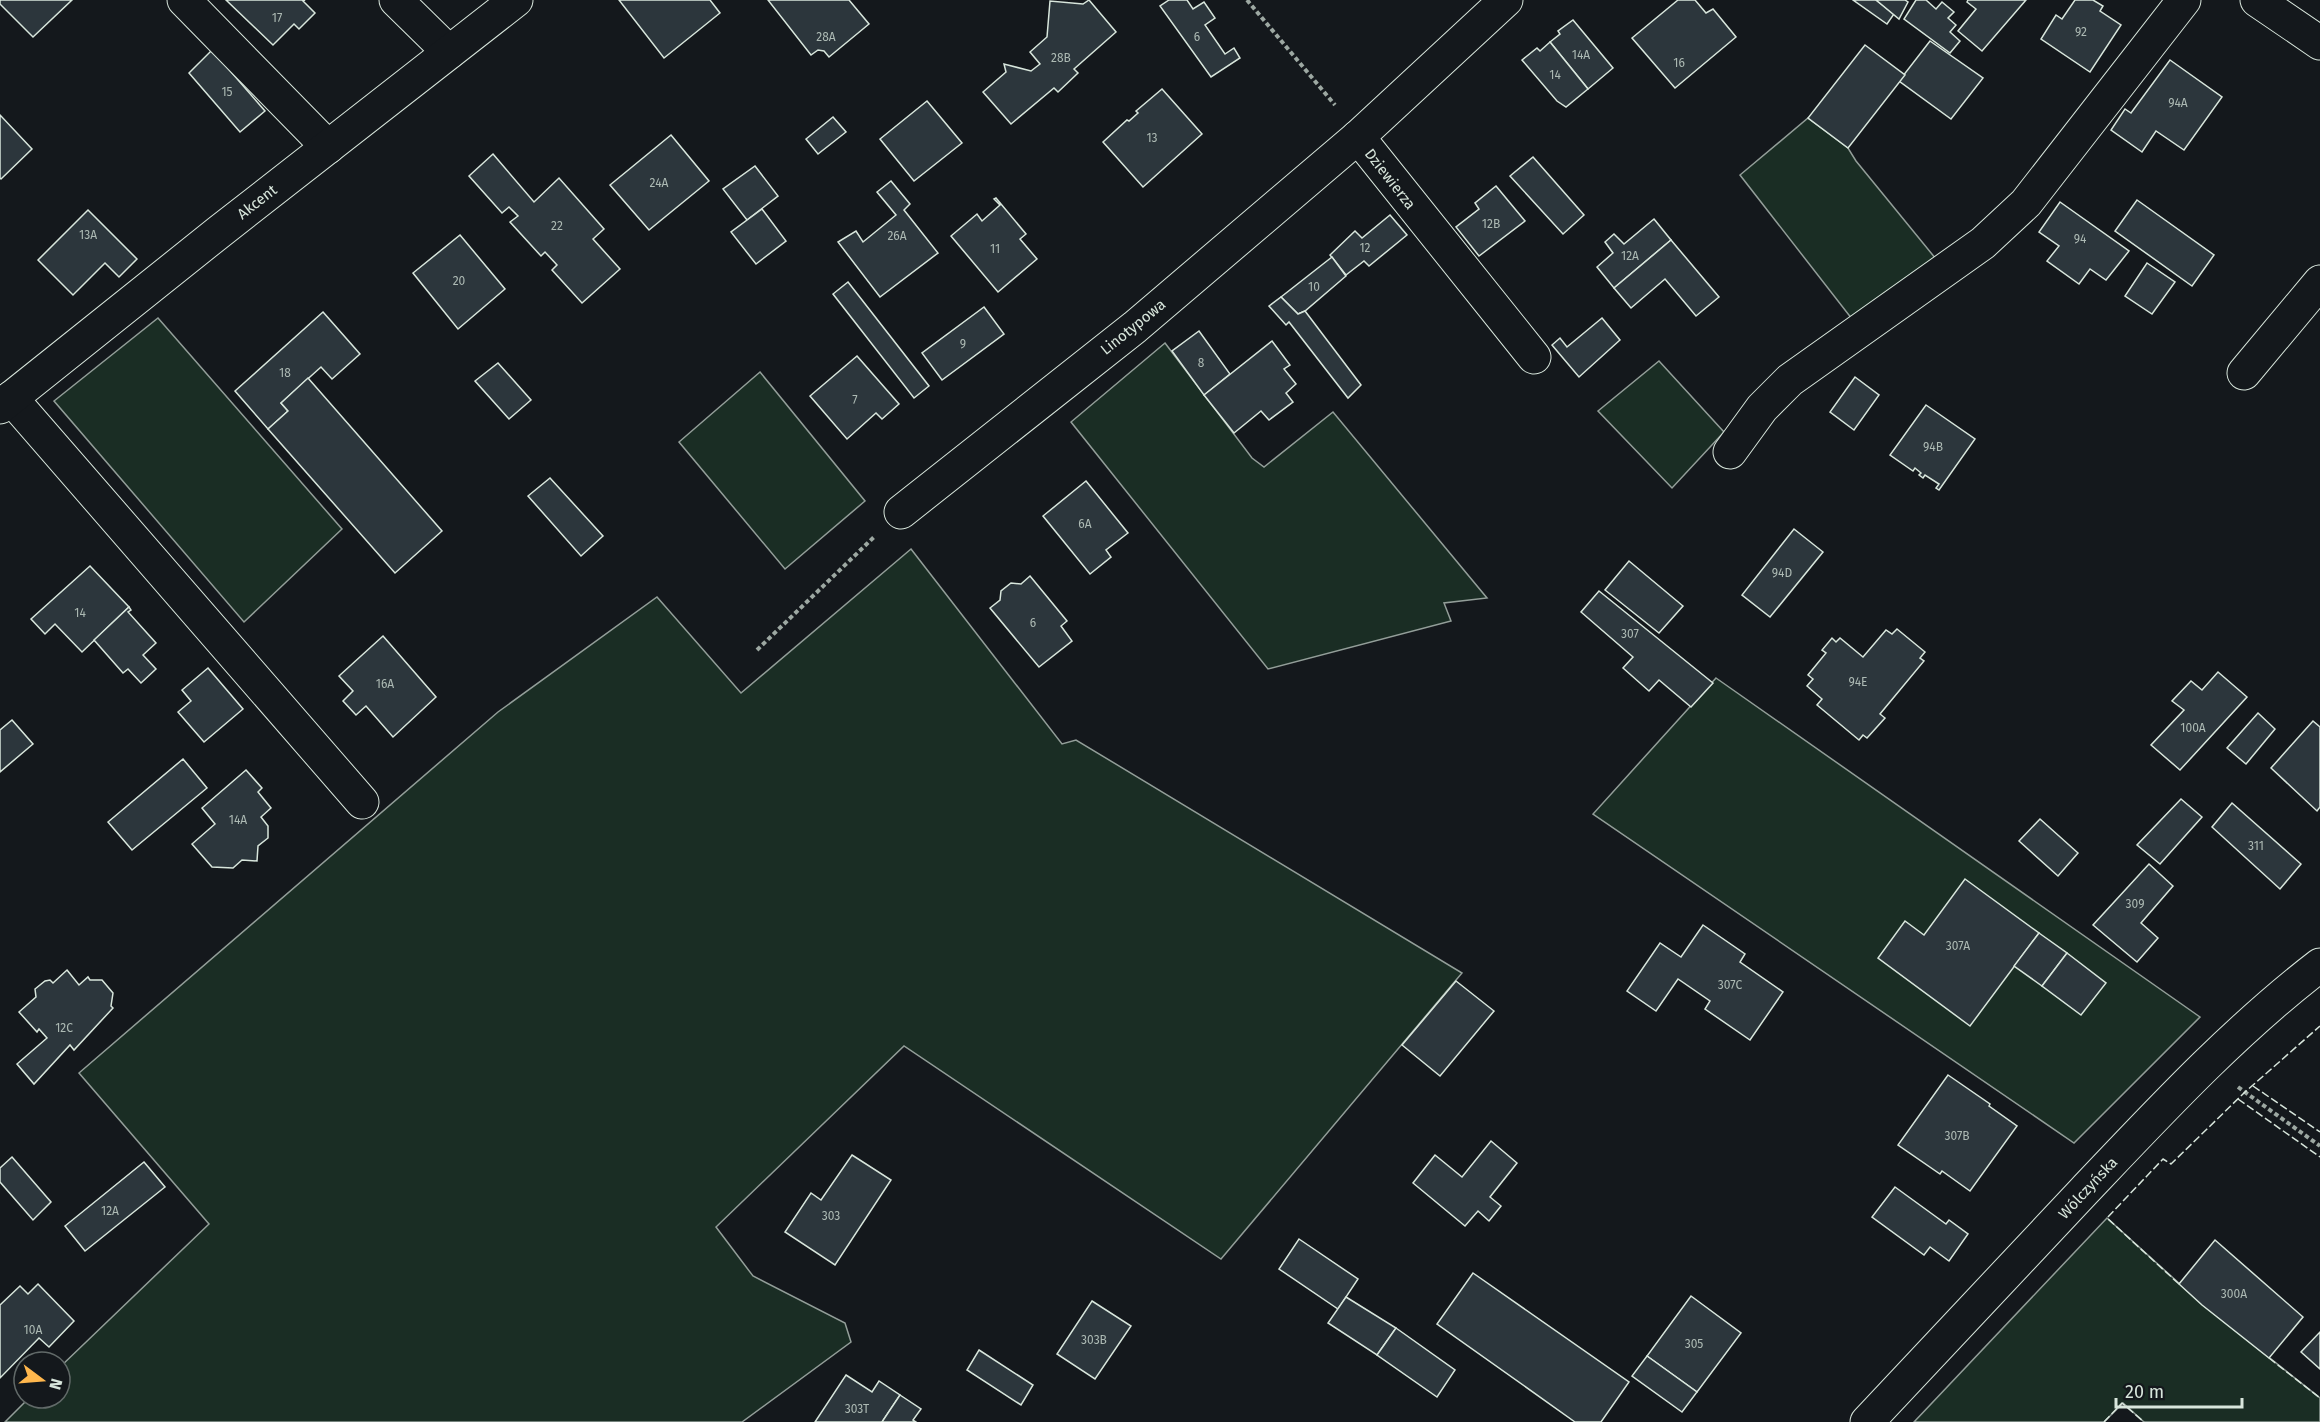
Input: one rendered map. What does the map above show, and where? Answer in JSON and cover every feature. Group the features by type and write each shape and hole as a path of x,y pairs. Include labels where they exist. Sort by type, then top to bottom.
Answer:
{"street":[{"path":"184,0 328,147"},
{"path":"396,0 449,52"},
{"name":"Akcent","path":"5,403 516,0"},
{"name":"Linotypowa","path":"901,512 1136,327 1358,137 1506,0"},
{"path":"1730,452 1762,408 1790,380 1983,243 2026,203 2184,0"},
{"path":"2257,0 2320,43"},
{"name":"Dziewierza","path":"1358,137 1534,357"},
{"path":"2244,373 2320,282"},
{"path":"5,403 362,802"},
{"name":"Wólczyńska","path":"1867,1422 2141,1130 2248,1026 2285,992 2320,965"}],"path":[{"name":"Dziewierza","path":"1247,0 1342,113 1358,137"},
{"path":"757,650 901,512"},
{"path":"2244,1093 2320,1146"}],"green space":[{"path":"1808,118 1848,148 1856,161 1936,259 1852,319 1740,175"},
{"path":"158,318 342,529 244,622 54,401"},
{"path":"1165,343 1252,458 1264,467 1333,412 1487,598 1444,603 1451,621 1268,669 1071,422"},
{"path":"1659,361 1724,432 1672,488 1598,411"},
{"path":"760,372 865,501 785,569 679,442"},
{"path":"911,549 1062,744 1076,740 1462,973 1221,1259 904,1046 716,1227 753,1276 845,1323 851,1342 742,1422 5,1422 17,1410 72,1410 72,1355 209,1224 79,1073 498,712 657,597 741,693"},
{"path":"1716,678 2200,1017 2074,1143 1593,814"},
{"path":"2107,1218 2203,1305 2320,1398 2320,1422 2144,1422 2123,1403 2104,1422 1914,1422"}],"building":[{"path":"0,0 72,0 33,37 0,4"},
{"path":"226,0 305,0 303,1 315,13 299,29 294,24 273,45"},
{"path":"619,0 710,0 720,13 664,58"},
{"path":"768,0 849,0 869,24 829,57 824,51 818,50 811,55"},
{"path":"1089,0 1116,32 1074,69 1078,73 1058,92 1054,88 1011,124 983,92 1006,72 1004,64 1031,71 1040,64 1030,52 1047,37 1050,1 1083,4"},
{"path":"1169,0 1187,0 1193,9 1204,2 1215,18 1205,25 1225,54 1234,48 1240,58 1211,77 1160,6"},
{"path":"1678,0 1695,0 1706,13 1713,9 1736,37 1675,88 1632,38"},
{"path":"1853,0 1876,0 1894,14 1887,24"},
{"path":"1876,0 1905,0 1908,2 1899,19"},
{"path":"1916,0 1926,0 1936,9 1942,2 1954,12 1948,18 1956,25 1950,32 1960,41 1950,53 1904,19"},
{"path":"1968,0 2026,0 1982,51 1958,31 1976,9 1967,2"},
{"path":"2075,0 2093,0 2103,6 2100,11 2121,25 2090,72 2041,39 2056,15 2062,19"},
{"path":"1573,20 1613,68 1588,89 1550,42 1560,34 1558,31"},
{"path":"1930,41 1983,78 1951,119 1899,81"},
{"path":"1550,42 1588,89 1566,107 1557,101 1522,60 1537,48 1540,51"},
{"path":"1865,45 1905,75 1848,148 1808,118"},
{"path":"212,50 265,111 240,132 189,73"},
{"path":"2170,60 2222,97 2184,150 2156,131 2142,152 2111,130 2125,109 2131,113"},
{"path":"1162,89 1202,134 1143,187 1103,142 1138,113 1136,111"},
{"path":"927,101 962,143 914,181 880,139"},
{"path":"0,115 32,149 1,179 0,178"},
{"path":"833,117 846,132 818,154 806,139"},
{"path":"671,135 709,181 649,230 610,185"},
{"path":"493,154 534,202 559,178 604,229 593,239 620,269 582,303 552,270 557,265 545,252 541,256 510,222 518,216 509,207 502,213 469,176"},
{"path":"1533,157 1584,215 1563,234 1510,176"},
{"path":"755,166 778,196 747,220 723,189"},
{"path":"891,181 910,204 904,210 938,253 880,297 838,242 856,231 863,242 896,215 877,192"},
{"path":"1496,186 1525,221 1479,256 1456,227 1479,209 1475,203"},
{"path":"996,198 1026,234 1020,239 1037,259 998,292 951,236 977,214 982,221 1000,205 994,199"},
{"path":"2137,200 2214,255 2192,286 2115,231"},
{"path":"2060,202 2129,251 2106,280 2090,269 2079,284 2047,261 2059,246 2039,232"},
{"path":"762,209 786,241 756,264 731,232"},
{"path":"88,210 137,259 119,277 105,263 73,295 38,260"},
{"path":"1390,215 1407,235 1369,266 1364,261 1346,275 1330,255 1355,231 1362,238"},
{"path":"1654,219 1671,240 1614,288 1597,267 1613,253 1605,242 1614,234 1624,244"},
{"path":"460,235 505,289 458,329 413,273"},
{"path":"1671,240 1719,297 1696,316 1665,279 1631,308 1614,288"},
{"path":"1332,257 1346,276 1305,311 1298,314 1281,297"},
{"path":"2147,263 2175,282 2152,314 2125,296"},
{"path":"848,282 929,386 914,398 833,294"},
{"path":"1281,297 1298,314 1305,311 1361,385 1348,398 1289,322 1286,325 1269,306"},
{"path":"984,307 1004,334 942,380 922,353"},
{"path":"323,312 360,354 332,379 321,367 281,403 288,411 268,429 235,391"},
{"path":"1602,318 1620,340 1579,377 1552,345 1560,338 1567,347"},
{"path":"1199,331 1230,374 1204,395 1172,351"},
{"path":"1272,341 1290,365 1284,369 1296,384 1286,393 1293,402 1269,420 1261,411 1234,433 1204,395"},
{"path":"857,356 899,404 882,419 876,413 847,439 810,396"},
{"path":"498,363 531,400 509,419 475,381"},
{"path":"1855,377 1879,395 1854,430 1830,412"},
{"path":"308,378 442,531 395,573 268,429 288,411 281,403"},
{"path":"1926,405 1975,439 1939,490 1936,488 1939,484 1925,475 1923,478 1915,468 1913,471 1890,455"},
{"path":"550,478 603,536 581,556 528,496"},
{"path":"1086,481 1128,533 1106,550 1111,557 1090,574 1043,516"},
{"path":"1794,529 1823,552 1770,617 1742,595"},
{"path":"1629,561 1683,606 1659,633 1605,590"},
{"path":"90,566 129,607 82,652 55,624 45,634 31,619"},
{"path":"1030,576 1067,621 1061,626 1072,641 1039,667 990,608 1000,600 1001,591 1011,583 1021,584"},
{"path":"1599,591 1713,683 1691,707 1659,680 1649,691 1623,668 1633,657 1581,612"},
{"path":"129,607 131,610 128,612 156,643 143,655 156,669 141,683 128,669 123,673 94,640"},
{"path":"1897,629 1925,652 1920,658 1924,661 1880,714 1885,718 1867,738 1863,735 1859,740 1817,705 1822,699 1807,686 1813,679 1808,675 1826,653 1822,650 1832,638 1836,642 1840,638 1863,657 1886,630 1892,634"},
{"path":"383,636 436,697 393,737 366,706 356,715 343,701 353,691 339,676"},
{"path":"208,668 243,709 204,742 178,712 191,701 182,690"},
{"path":"2218,672 2247,697 2180,770 2151,745 2184,710 2172,701 2191,681 2202,690"},
{"path":"2258,713 2275,729 2246,764 2227,748"},
{"path":"12,720 33,744 0,772 0,730"},
{"path":"2313,721 2320,727 2320,807 2317,811 2271,768"},
{"path":"183,759 207,788 132,850 108,822"},
{"path":"246,770 262,788 258,792 271,808 261,817 268,826 268,838 258,846 257,861 242,860 233,868 212,867 192,844 215,824 202,808"},
{"path":"2181,799 2202,817 2160,864 2137,845"},
{"path":"2232,803 2301,864 2280,889 2212,827"},
{"path":"2040,819 2078,853 2058,876 2019,841"},
{"path":"2149,864 2173,886 2141,923 2158,938 2137,962 2093,925"},
{"path":"1965,879 2039,933 1970,1026 1878,958 1905,921 1924,935"},
{"path":"1703,925 1745,954 1740,962 1783,992 1750,1040 1705,1009 1710,1001 1678,979 1656,1011 1627,991 1660,943 1681,957"},
{"path":"2039,933 2067,953 2042,986 2014,966"},
{"path":"2067,953 2106,983 2081,1015 2042,986"},
{"path":"67,970 79,985 88,977 90,980 102,980 113,993 111,1006 113,1008 74,1050 70,1045 34,1084 17,1064 47,1038 39,1029 37,1032 19,1012 36,997 35,989 45,981 50,980 53,983"},
{"path":"1456,981 1494,1011 1440,1076 1402,1045"},
{"path":"1948,1075 2017,1126 1970,1191 1942,1171 1940,1174 1898,1145"},
{"path":"1491,1141 1517,1163 1490,1197 1501,1206 1489,1221 1478,1211 1465,1226 1413,1183 1435,1155 1462,1177"},
{"path":"852,1155 891,1180 835,1265 785,1232 811,1193 821,1200"},
{"path":"12,1157 51,1202 33,1220 0,1182 0,1168"},
{"path":"144,1162 165,1187 85,1251 65,1226"},
{"path":"1895,1187 1946,1224 1949,1220 1968,1234 1949,1261 1930,1247 1924,1255 1872,1217"},
{"path":"1299,1239 1358,1279 1338,1309 1279,1269"},
{"path":"2215,1240 2303,1317 2269,1358 2179,1284"},
{"path":"1473,1273 1629,1382 1601,1422 1575,1422 1437,1324"},
{"path":"38,1284 74,1321 49,1347 39,1338 27,1350 12,1350 12,1366 0,1378 0,1305 20,1286 28,1294"},
{"path":"1691,1296 1741,1333 1697,1392 1647,1356"},
{"path":"1346,1297 1396,1328 1377,1355 1328,1323"},
{"path":"1092,1301 1131,1326 1095,1379 1057,1354"},
{"path":"1396,1328 1455,1370 1437,1397 1377,1355"},
{"path":"2320,1332 2320,1369 2301,1352"},
{"path":"979,1350 1033,1385 1021,1405 967,1370"},
{"path":"1647,1356 1697,1392 1682,1412 1632,1376"},
{"path":"846,1375 872,1392 879,1381 900,1395 882,1422 815,1422"},
{"path":"900,1395 921,1409 913,1420 916,1422 882,1422"}],"fence":[{"path":"2179,1284 2107,1218 2163,1159 2171,1164 2244,1093 2320,1026"},
{"path":"2253,1086 2320,1132"},
{"path":"2238,1099 2320,1157"},
{"path":"2269,1358 2320,1398"},
{"path":"2104,1422 2122,1403 2144,1422"}]}
